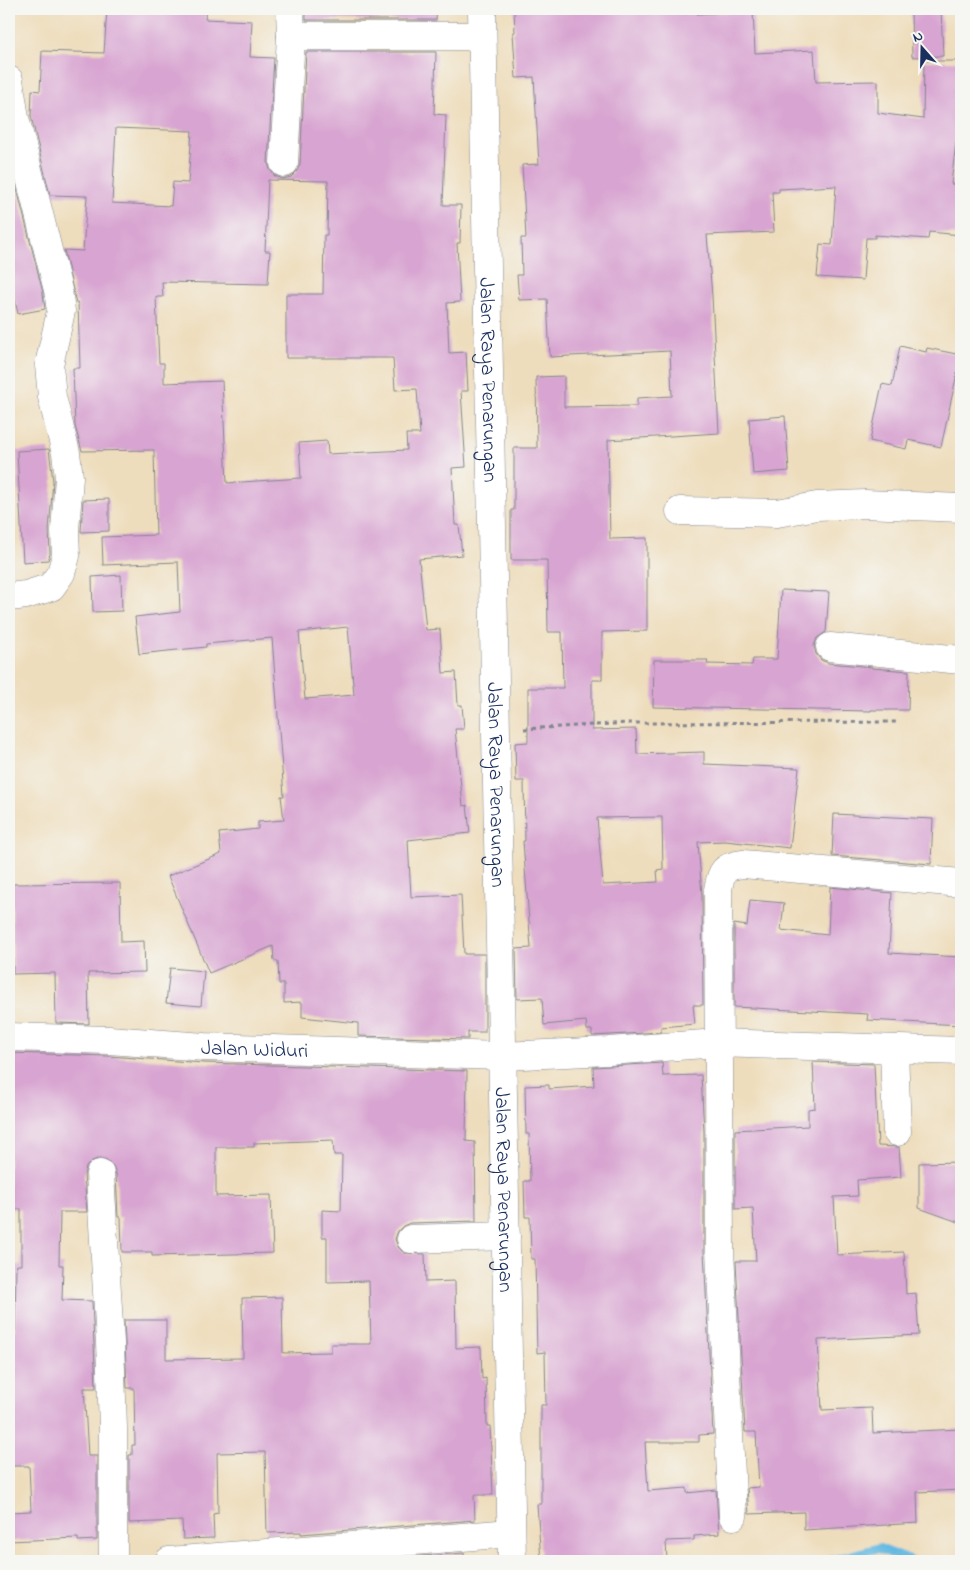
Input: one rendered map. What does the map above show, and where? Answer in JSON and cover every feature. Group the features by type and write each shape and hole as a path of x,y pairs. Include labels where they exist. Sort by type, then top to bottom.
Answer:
{"street":[{"path":"284,163 291,36 290,9"},
{"name":"Jalan Raya Penarungan","path":"482,9 512,1561"},
{"path":"291,36 482,36"},
{"path":"9,80 14,118 58,290 61,311 49,365 52,397 66,453 68,477 65,532 66,556 60,573 51,586 26,595 9,597"},
{"path":"680,511 778,513 818,506 865,504 961,508"},
{"path":"830,647 961,660"},
{"path":"733,1516 720,1250 718,890 720,877 726,868 743,864 961,883"},
{"name":"Jalan Widuri","path":"9,1037 110,1040 215,1048 502,1056 718,1043 961,1051"},
{"path":"894,1050 897,1132"},
{"path":"100,1174 113,1428 113,1561"},
{"path":"411,1239 506,1236"},
{"path":"169,1561 512,1534"}],"path":[{"path":"496,730 629,723 898,722"}],"building":[{"path":"107,9 206,9 205,19 252,21 250,57 274,58 268,162 270,170 275,176 283,179 291,177 297,171 300,164 306,52 436,52 434,114 446,115 443,205 461,205 460,243 457,243 460,302 447,303 449,353 466,352 468,391 461,391 466,467 452,468 455,525 459,525 462,555 419,559 426,630 440,629 443,673 456,672 458,705 462,705 464,729 455,729 463,806 467,805 470,833 408,840 411,897 461,895 464,954 485,954 485,1032 468,1032 468,1039 358,1036 358,1023 302,1017 302,1002 284,1003 284,984 279,984 278,961 274,961 273,946 209,973 168,876 221,854 219,833 258,829 258,822 284,820 281,796 284,796 272,638 206,644 206,647 139,654 135,617 180,612 178,562 103,565 102,537 156,535 154,450 82,451 75,426 73,368 80,368 78,302 76,303 64,250 83,251 87,196 50,195 31,116 32,90 40,91 42,51 104,53","holes":["116,128 192,131 188,183 173,182 171,206 112,203","268,180 328,181 327,235 324,235 323,294 286,294 286,358 393,358 395,390 417,389 420,434 406,434 407,450 328,454 327,441 299,443 301,478 227,483 222,381 164,383 164,363 159,363 156,297 163,297 162,282 268,284 270,251 265,251","348,627 354,695 305,699 299,632"]},
{"path":"306,9 437,9 436,20 306,20"},
{"path":"514,9 697,9 697,14 753,11 755,53 814,50 816,82 878,81 878,113 923,119 924,61 961,61 961,142 956,142 951,184 961,185 961,235 929,232 928,239 875,235 875,238 866,238 863,280 817,277 820,244 832,245 836,186 779,189 779,192 772,192 774,232 707,235 719,433 608,440 610,539 647,538 647,631 602,632 602,680 592,680 592,730 636,729 637,754 704,752 704,764 799,768 790,848 725,841 698,842 702,896 703,1005 693,1005 695,1024 661,1027 661,1032 592,1036 592,1030 587,1030 586,1021 544,1025 542,998 517,999 516,949 531,948 523,841 525,841 524,781 516,781 515,743 528,742 528,688 563,688 562,632 548,632 547,560 511,560 511,510 514,510 514,448 537,448 536,377 564,376 564,407 637,406 637,398 672,396 670,351 550,357 547,299 519,300 517,275 522,275 521,238 526,238 522,165 539,164 534,77 516,78 513,33 515,32","holes":["662,817 663,869 657,870 658,882 603,885 597,818"]},
{"path":"911,9 941,9 943,56 912,57"},
{"path":"9,157 43,293 45,309 18,314 12,286 9,286"},
{"path":"900,346 926,352 927,348 961,355 941,447 908,440 906,449 870,441 882,384 892,386"},
{"path":"785,416 789,471 753,474 749,419"},
{"path":"49,449 53,481 49,530 50,554 48,560 23,562 17,451"},
{"path":"109,499 109,531 81,532 83,500"},
{"path":"121,575 122,611 93,612 92,577"},
{"path":"781,590 829,592 826,632 817,638 814,646 816,654 821,660 828,663 909,671 908,710 653,707 654,660 708,660 707,664 752,665 753,659 777,659"},
{"path":"834,814 933,819 931,864 832,856"},
{"path":"120,883 121,942 144,941 145,972 88,973 89,1024 56,1023 55,973 13,974 12,884"},
{"path":"830,887 892,893 889,953 961,957 961,1025 867,1020 868,1014 734,1007 734,924 747,926 750,900 784,903 781,930 828,935"},
{"path":"170,968 204,971 201,1006 166,1003"},
{"path":"9,1053 108,1056 204,1063 467,1071 466,1141 475,1142 476,1221 410,1223 398,1231 395,1239 398,1247 404,1253 425,1254 426,1282 455,1281 456,1348 481,1347 482,1379 486,1378 487,1426 490,1426 493,1495 474,1495 475,1520 301,1534 301,1532 267,1533 265,1452 217,1453 218,1513 213,1514 214,1538 183,1539 182,1521 129,1523 129,1455 132,1455 132,1445 135,1445 134,1388 127,1388 124,1320 166,1320 166,1359 243,1358 242,1298 282,1297 283,1353 331,1352 331,1344 371,1344 369,1281 327,1282 327,1237 322,1237 322,1210 341,1211 342,1155 334,1155 333,1140 254,1143 254,1147 216,1147 216,1196 271,1195 273,1253 152,1256 152,1252 122,1252 121,1217 118,1217 116,1173 113,1166 107,1160 100,1158 92,1161 86,1167 84,1175 87,1212 60,1212 59,1265 63,1265 62,1300 92,1301 96,1388 84,1388 88,1456 97,1456 97,1540 78,1541 78,1538 9,1541 9,1512 31,1511 29,1466 9,1466 9,1331 15,1331 16,1265 21,1265 21,1209 9,1209"},
{"path":"813,1062 874,1064 878,1146 899,1147 901,1177 857,1180 858,1196 834,1197 837,1255 904,1252 906,1294 916,1293 919,1335 818,1340 822,1410 872,1408 873,1433 961,1429 961,1490 917,1492 918,1523 804,1530 804,1512 749,1514 747,1488 759,1487 756,1432 745,1432 736,1261 756,1261 753,1208 735,1209 735,1130 808,1126 808,1109 815,1108"},
{"path":"662,1063 663,1076 701,1075 704,1132 704,1251 713,1434 699,1435 699,1442 645,1442 648,1491 687,1488 687,1493 716,1490 719,1534 694,1536 694,1540 666,1541 667,1561 541,1561 537,1504 541,1504 541,1405 546,1405 545,1352 537,1353 535,1259 531,1259 530,1217 525,1217 524,1181 530,1181 529,1134 526,1134 525,1086 549,1085 549,1089 594,1086 593,1067"},
{"path":"961,1162 961,1223 919,1208 919,1163"},
{"path":"464,1553 464,1561 357,1561"}],"waterway":[{"path":"829,1561 878,1548 911,1561"}]}
